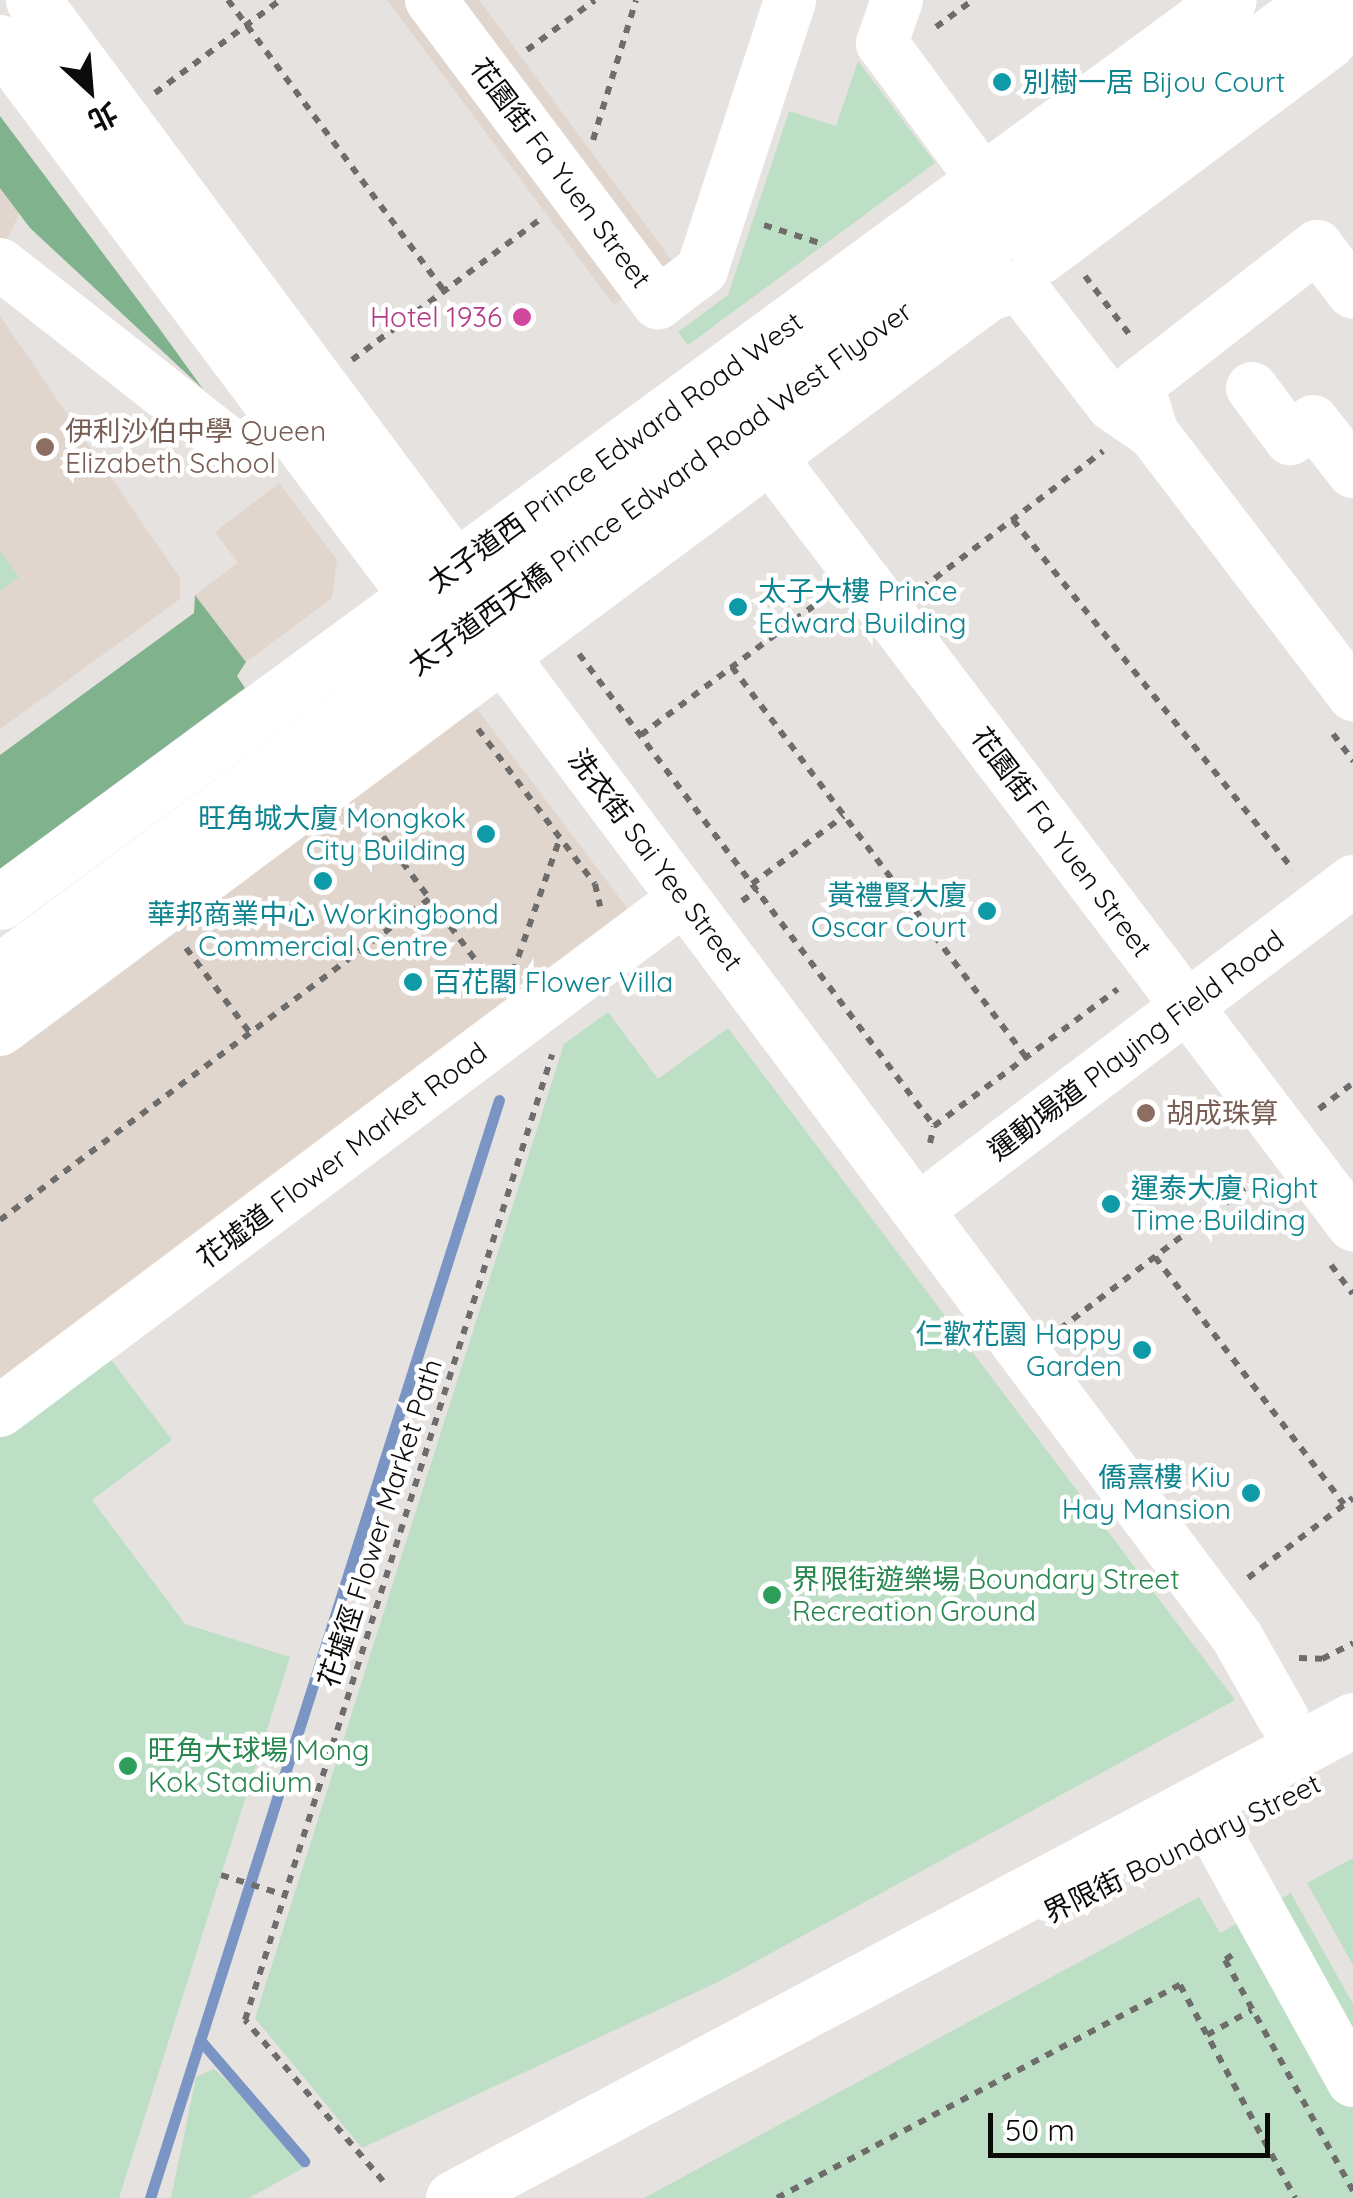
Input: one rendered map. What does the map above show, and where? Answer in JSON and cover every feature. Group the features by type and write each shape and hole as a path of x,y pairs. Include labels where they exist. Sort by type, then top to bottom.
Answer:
{"main road":[{"name":"洗衣街 Sai Yee Street","path":"33,0 437,584"},
{"name":"太子道西 Prince Edward Road West","path":"0,902 1229,0"},
{"name":"太子道西天橋 Prince Edward Road West Flyover","path":"0,971 1318,0"},
{"path":"1027,271 1328,41 1346,16 1347,0"},
{"name":"洗衣街 Sai Yee Street","path":"0,42 247,447 437,584"},
{"path":"749,352 748,410 771,458"},
{"name":"界限街 Boundary Street","path":"452,2198 512,2180 1292,1733 1344,1667"},
{"path":"1292,1733 1353,1720"},
{"name":"界限街 Boundary Street","path":"895,1963 1067,1910 1353,1763"}],"street":[{"name":"花園街 Fa Yuen Street","path":"431,0 658,303 702,270 790,0"},
{"path":"904,24 983,180"},
{"path":"924,223 992,222 1022,236 1027,271 1134,421 1353,696"},
{"path":"1134,421 1317,246 1353,293"},
{"path":"0,264 231,446 247,447"},
{"path":"0,1030 989,294 1027,271"},
{"path":"1252,388 1353,472"},
{"name":"花園街 Fa Yuen Street","path":"771,458 1353,1225"},
{"name":"洗衣街 Sai Yee Street","path":"437,584 506,656 919,1209 1236,1637 1292,1733"},
{"name":"運動場道 Playing Field Road","path":"919,1209 1175,990 1353,881"},
{"name":"花墟道 Flower Market Road","path":"0,1411 684,899"},
{"path":"1218,1835 1353,2081"}],"path":[{"path":"228,0 444,291"},
{"path":"150,96 280,0"},
{"path":"527,50 595,0"},
{"path":"593,140 636,0"},
{"path":"904,24 973,0"},
{"path":"744,218 836,248"},
{"path":"349,362 539,220"},
{"path":"921,589 1134,421"},
{"path":"1013,520 1295,873"},
{"path":"640,736 824,598"},
{"path":"569,640 934,1126 1118,989 1175,990"},
{"path":"732,667 1026,1057"},
{"path":"468,716 595,884 600,905"},
{"path":"356,800 498,990"},
{"path":"752,884 844,816"},
{"path":"509,982 560,838"},
{"path":"0,1220 430,899"},
{"path":"176,934 250,1033"},
{"name":"花墟徑 Flower Market Path","path":"383,2180 245,2020 557,1039"},
{"path":"1318,1110 1353,1083"},
{"path":"1045,1339 1262,1175"},
{"path":"1155,1256 1344,1504"},
{"path":"1234,1588 1353,1498"},
{"path":"1344,1667 1353,1643"},
{"path":"221,1875 285,1895"},
{"path":"1271,1934 1224,1960 1353,2191"},
{"path":"777,2198 1180,1985 1295,2198"},
{"path":"1207,2035 1252,2010"}],"shaded area":[{"path":"387,0 479,0 673,262 614,305"},
{"path":"0,172 24,204 0,254"},
{"name":"伊利沙伯中學 Queen Elizabeth School","path":"0,316 180,578 180,599 0,729"},
{"path":"279,483 337,560 332,598 246,662 195,595 238,563 215,532"},
{"path":"469,698 628,909 0,1380 0,1049"}],"green space":[{"path":"858,61 935,163 688,345 678,332 728,295 789,111 836,126"},
{"path":"0,116 203,389 30,228 0,188"},
{"path":"0,551 19,577 0,591"},
{"path":"195,595 246,662 237,676 245,688 0,869 0,755 194,613"},
{"name":"界限街遊樂場 Boundary Street Recreation Ground","path":"608,1012 658,1079 728,1028 1235,1700 720,1981 362,2148 255,2018 564,1044"},
{"name":"旺角大球場 Mong Kok Stadium","path":"109,1357 172,1440 92,1500 185,1624 290,1657 119,2198 0,2198 0,1438"},
{"path":"1353,1858 1353,1965 1307,1883"},
{"path":"1291,1893 1353,2004 1353,2198 644,2198 1199,1897 1220,1933"},
{"path":"214,2069 307,2155 307,2166 249,2198 171,2198 196,2077"}],"waterway":[{"path":"150,2198 499,1100"},
{"path":"200,2040 304,2161"}],"place":[{"name":"別樹一居 Bijou Court","path":"1002,82"},
{"name":"Hotel 1936","path":"522,317"},
{"name":"伊利沙伯中學 Queen Elizabeth School","path":"45,447"},
{"name":"太子大樓 Prince Edward Building","path":"738,607"},
{"name":"旺角城大廈 Mongkok City Building","path":"486,834"},
{"name":"華邦商業中心 Workingbond Commercial Centre","path":"323,881"},
{"name":"黃禮賢大廈 Oscar Court","path":"987,911"},
{"name":"百花閣 Flower Villa","path":"413,982"},
{"name":"胡成珠算","path":"1146,1113"},
{"name":"運泰大廈 Right Time Building","path":"1111,1204"},
{"name":"仁歡花園 Happy Garden","path":"1142,1350"},
{"name":"僑熹樓 Kiu Hay Mansion","path":"1251,1493"},
{"name":"界限街遊樂場 Boundary Street Recreation Ground","path":"772,1595"},
{"name":"旺角大球場 Mong Kok Stadium","path":"128,1766"}]}
